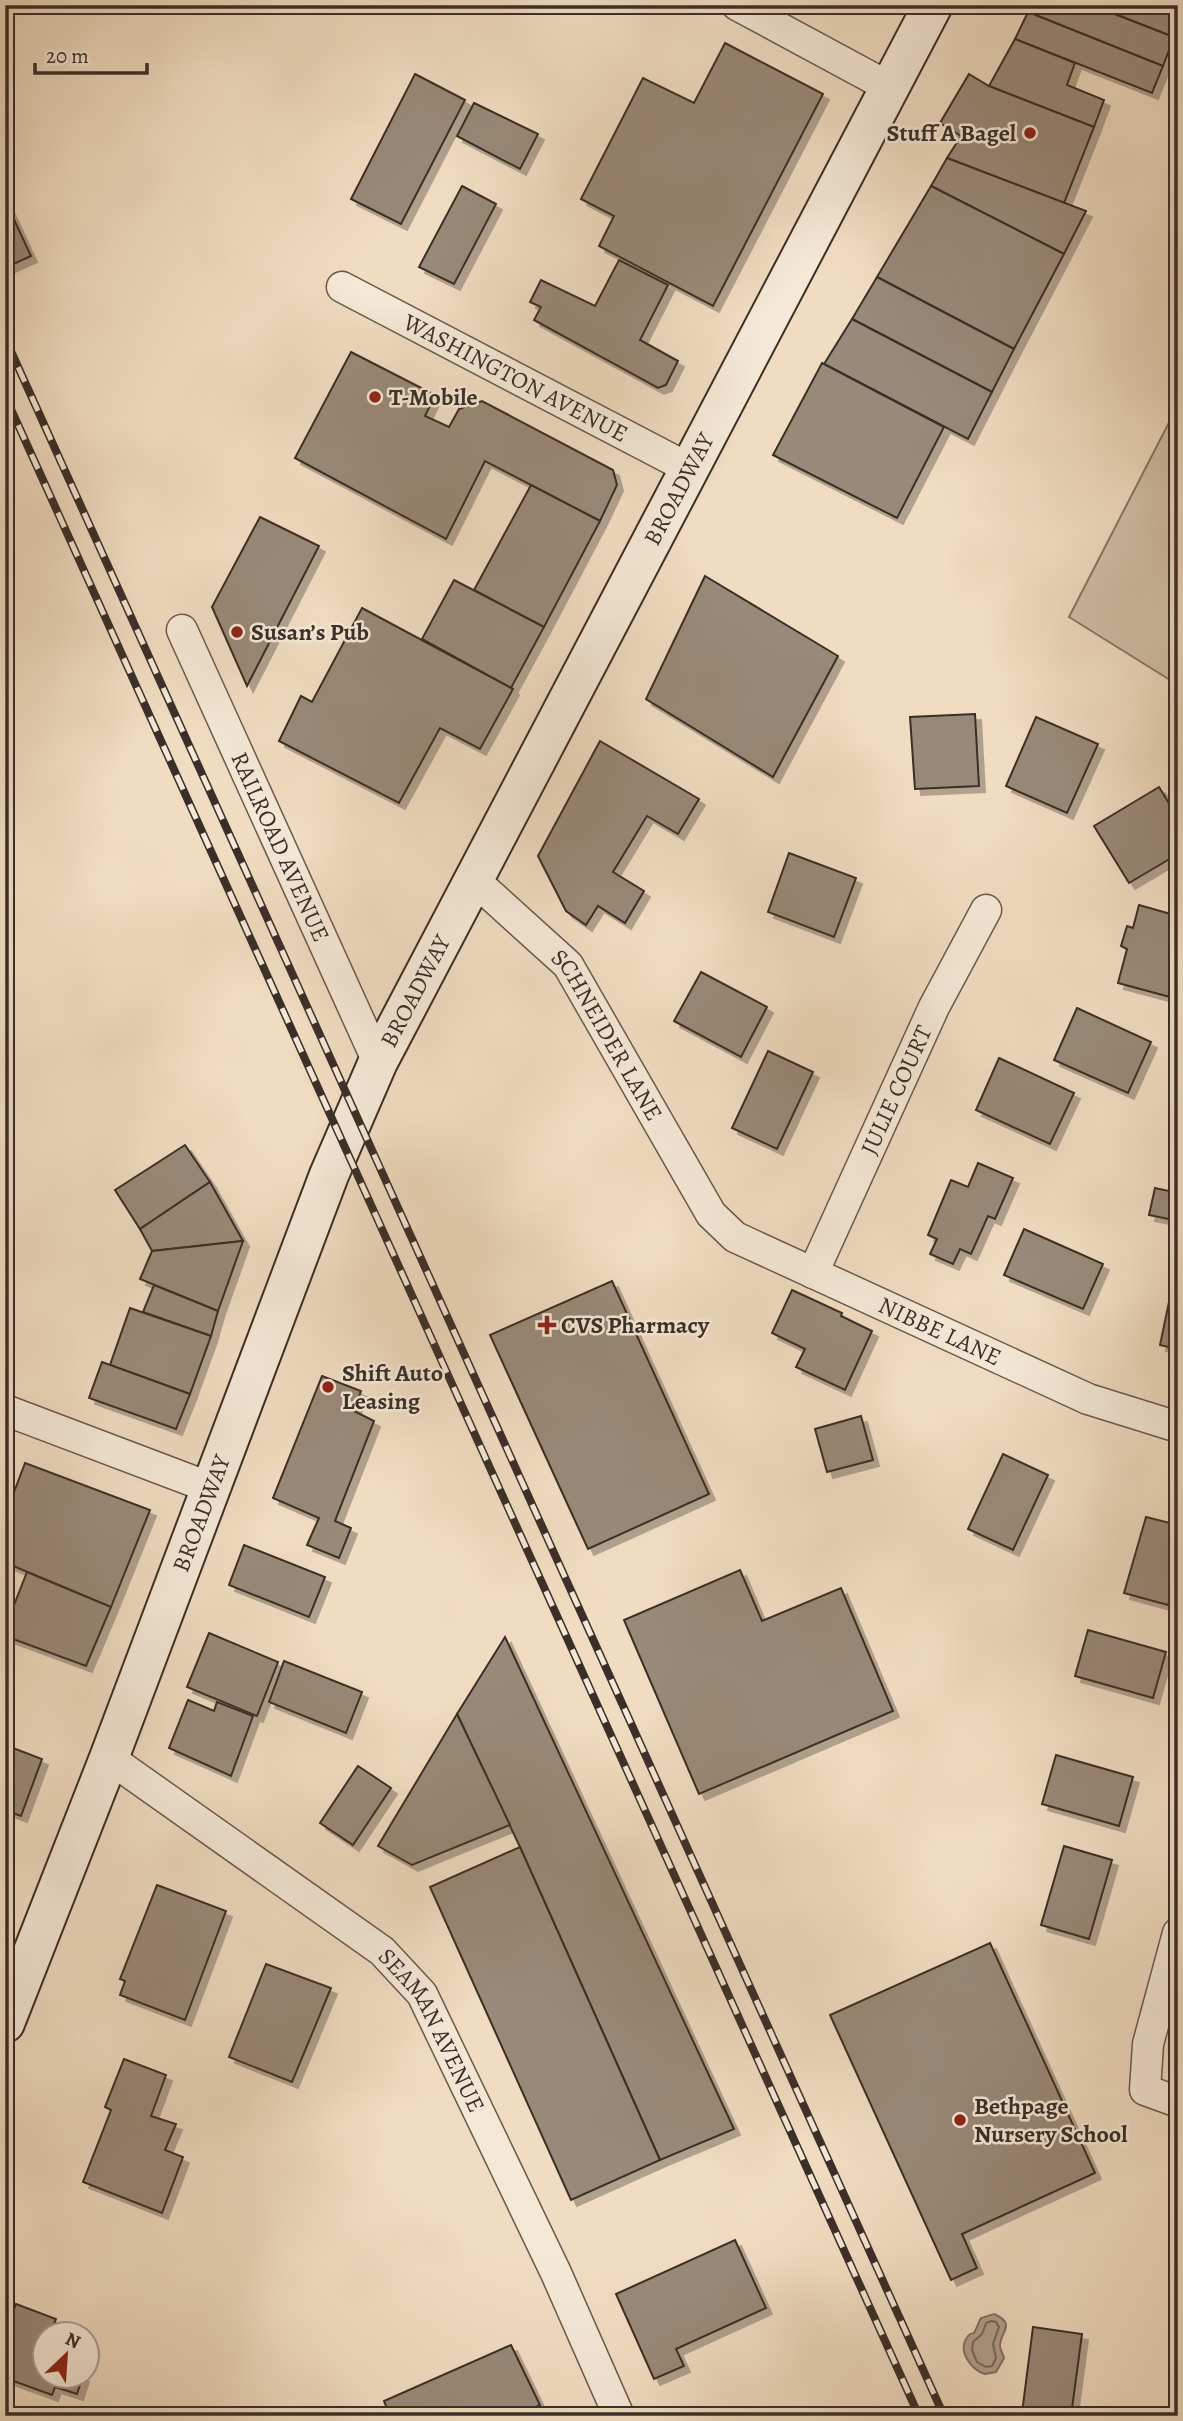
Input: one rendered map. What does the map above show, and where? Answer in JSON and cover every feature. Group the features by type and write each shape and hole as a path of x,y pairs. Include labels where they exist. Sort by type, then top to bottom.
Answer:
{"main road":[{"name":"BROADWAY","path":"5,2023 109,1758 329,1175 378,1062 933,5"}],"street":[{"path":"737,5 889,87"},
{"name":"WASHINGTON AVENUE","path":"342,286 690,469"},
{"name":"RAILROAD AVENUE","path":"183,630 378,1062"},
{"name":"SCHNEIDER LANE","path":"473,879 568,965 711,1214"},
{"name":"JULIE COURT","path":"813,1273 934,1007 986,909"},
{"name":"NIBBE LANE","path":"711,1214 735,1237 1088,1399 1178,1427"},
{"path":"5,1410 211,1488"},
{"name":"SEAMAN AVENUE","path":"109,1758 382,1951 422,1994 556,2273 619,2416"},
{"path":"1178,1933 1148,2044 1146,2090 1178,2102"}],"shaded area":[{"path":"1178,405 1178,685 1069,617"}],"water":[{"path":"994,2314 1005,2321 1006,2325 1000,2346 1004,2358 996,2372 985,2374 971,2364 964,2348 968,2336 974,2333 981,2318"}],"building":[{"path":"1032,5 1092,5 1174,37 1163,66 1028,12"},
{"path":"1092,5 1178,5 1178,29 1174,37"},
{"path":"1028,12 1163,66 1152,93 1015,39"},
{"path":"1015,39 1075,63 1067,85 1104,100 1094,127 989,86"},
{"path":"725,43 823,94 713,306 599,246 614,216 581,199 643,78 694,103"},
{"path":"415,74 465,100 401,224 351,199"},
{"path":"969,74 989,86 1094,127 1064,203 947,158 961,136 940,123"},
{"path":"474,103 538,134 520,169 457,136"},
{"path":"947,158 1086,211 1064,254 931,186"},
{"path":"462,186 496,204 454,284 419,267"},
{"path":"931,186 1064,254 1014,349 877,277"},
{"path":"5,200 31,256 5,268"},
{"path":"619,260 668,285 640,340 678,361 666,385 658,388 534,320 541,307 530,302 541,280 595,306"},
{"path":"877,277 1014,349 992,392 852,319"},
{"path":"852,319 992,392 968,439 824,364"},
{"path":"351,352 435,395 425,416 449,427 459,409 482,401 613,470 617,485 600,521 485,461 446,539 295,458"},
{"path":"822,363 944,427 897,518 773,455"},
{"path":"531,485 600,521 544,627 474,590"},
{"path":"260,517 319,546 247,686 212,607"},
{"path":"705,576 838,656 773,777 646,699"},
{"path":"454,580 544,627 511,688 422,639"},
{"path":"362,608 513,689 480,749 440,728 399,803 279,741 301,696 312,702"},
{"path":"975,714 979,786 915,789 910,717"},
{"path":"1036,717 1098,744 1067,813 1006,786"},
{"path":"600,741 699,799 678,834 647,816 613,872 644,891 625,923 598,906 586,925 566,911 538,856"},
{"path":"1159,787 1178,818 1178,854 1129,883 1094,826"},
{"path":"789,853 856,878 834,937 768,912"},
{"path":"1139,905 1178,916 1178,967 1170,997 1118,983 1127,949 1121,946 1127,926 1133,928"},
{"path":"701,972 767,1007 741,1057 674,1021"},
{"path":"1077,1008 1151,1042 1128,1093 1054,1060"},
{"path":"768,1051 813,1072 777,1149 732,1128"},
{"path":"999,1058 1074,1093 1050,1144 976,1110"},
{"path":"185,1145 210,1182 140,1229 115,1190"},
{"path":"978,1163 1013,1178 995,1219 988,1216 971,1254 960,1249 953,1264 930,1254 937,1239 928,1235 951,1180 968,1187"},
{"path":"210,1182 243,1241 152,1251 140,1229"},
{"path":"1155,1188 1178,1193 1178,1221 1149,1215"},
{"path":"1024,1229 1103,1264 1083,1309 1004,1275"},
{"path":"243,1241 218,1311 140,1279 152,1251"},
{"path":"612,1281 709,1494 588,1549 490,1335"},
{"path":"154,1285 218,1311 211,1336 143,1312"},
{"path":"792,1290 842,1313 841,1316 872,1331 845,1390 796,1367 805,1349 772,1333"},
{"path":"1169,1302 1178,1304 1178,1372 1172,1371 1177,1349 1160,1345"},
{"path":"130,1308 211,1336 190,1394 110,1365"},
{"path":"102,1362 190,1394 176,1429 89,1398"},
{"path":"322,1376 361,1391 354,1411 374,1421 335,1521 351,1528 339,1558 307,1545 319,1518 273,1498"},
{"path":"861,1416 873,1460 827,1472 815,1429"},
{"path":"1003,1454 1048,1475 1013,1550 968,1529"},
{"path":"25,1463 150,1510 111,1607 6,1563 8,1557 5,1556 5,1516"},
{"path":"1146,1517 1178,1525 1178,1586 1174,1585 1168,1605 1124,1593"},
{"path":"244,1545 325,1577 309,1617 229,1585"},
{"path":"740,1570 762,1621 841,1588 893,1711 699,1794 624,1620"},
{"path":"27,1572 111,1607 86,1666 5,1636 5,1628"},
{"path":"1088,1630 1166,1652 1153,1698 1075,1676"},
{"path":"209,1633 278,1662 257,1716 187,1687"},
{"path":"505,1637 734,2129 660,2160 520,1847 457,1714"},
{"path":"284,1661 362,1692 346,1733 269,1702"},
{"path":"188,1700 214,1711 217,1702 253,1716 231,1776 169,1748"},
{"path":"457,1714 510,1825 412,1865 378,1846"},
{"path":"5,1745 42,1759 21,1816 5,1810"},
{"path":"1056,1755 1133,1777 1119,1826 1042,1804"},
{"path":"358,1766 391,1788 353,1845 320,1823"},
{"path":"1064,1846 1112,1860 1089,1939 1041,1925"},
{"path":"520,1847 660,2160 571,2200 430,1887"},
{"path":"157,1885 226,1911 185,2020 120,1995 125,1981 120,1979"},
{"path":"990,1943 1095,2173 962,2234 977,2268 951,2280 830,2015"},
{"path":"266,1964 331,1988 292,2082 229,2057"},
{"path":"124,2059 166,2075 151,2116 176,2124 165,2150 183,2157 162,2213 83,2182 111,2110 105,2107"},
{"path":"735,2240 766,2308 676,2349 684,2366 654,2379 616,2294"},
{"path":"16,2304 56,2319 32,2320 32,2388 5,2378 5,2332"},
{"path":"1033,2327 1082,2334 1071,2416 1022,2413"},
{"path":"511,2345 540,2405 516,2416 390,2416 384,2401"},
{"path":"38,2390 54,2390 52,2395"}],"railway":[{"path":"5,338 944,2416"},
{"path":"5,396 919,2416"}],"place":[{"name":"Stuff A Bagel","path":"1030,133"},
{"name":"T-Mobile","path":"375,397"},
{"name":"Susan’s Pub","path":"237,632"},
{"name":"CVS Pharmacy","path":"547,1325"},
{"name":"Shift Auto Leasing","path":"328,1387"},
{"name":"Bethpage Nursery School","path":"960,2120"}]}
